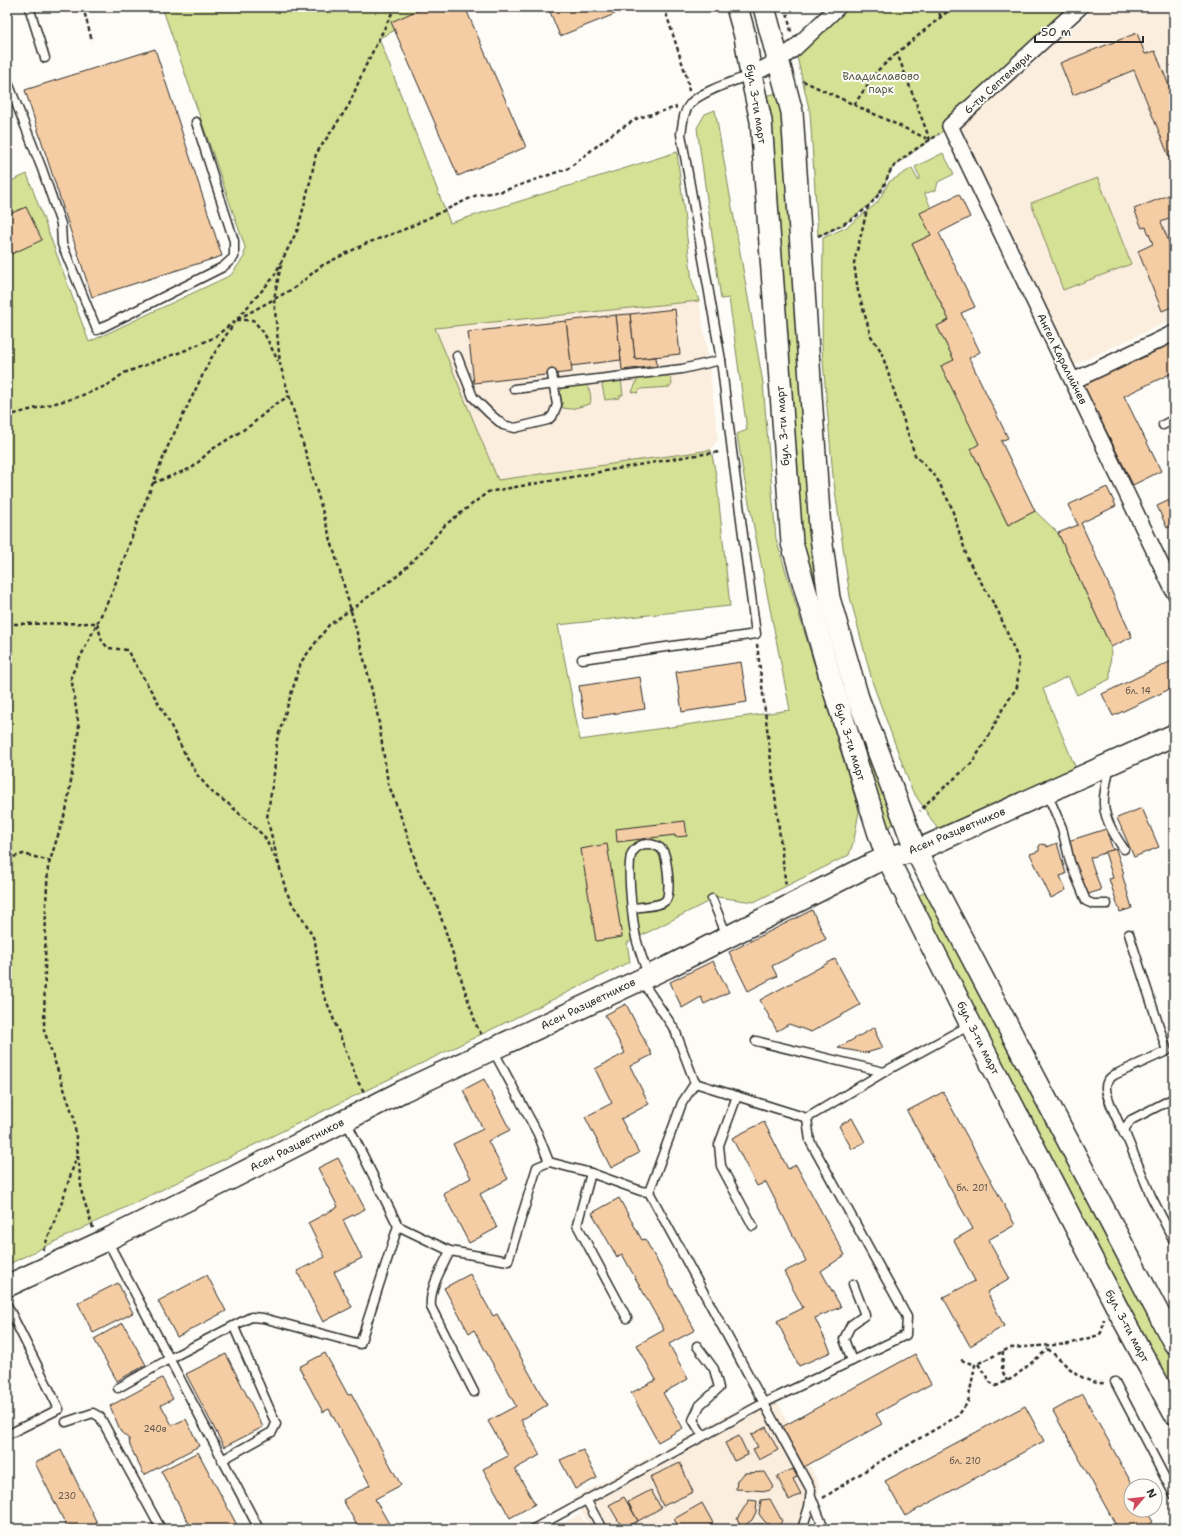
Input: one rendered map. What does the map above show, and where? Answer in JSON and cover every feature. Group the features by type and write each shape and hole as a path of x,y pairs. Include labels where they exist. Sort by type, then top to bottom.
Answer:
{"street":[{"name":"бул. 3-ти март","path":"737,7 746,36 751,75 761,122 792,543 835,695 887,857 971,1025 1111,1296 1174,1413"},
{"name":"бул. 3-ти март","path":"764,7 792,112 820,529 829,598 858,698 916,851 1174,1343"},
{"path":"751,75 778,61 795,48 838,7"},
{"name":"6-ти Септември","path":"950,126 1080,7"},
{"name":"Ангел Каралийчев","path":"950,126 1174,592"},
{"path":"1073,381 1174,333"},
{"name":"Асен Разцветников","path":"7,1286 102,1242 374,1107 403,1091 493,1050 727,937 887,857 916,851 1174,735"}],"lane":[{"path":"29,7 45,58"},
{"path":"582,659 756,634 721,360 681,134 684,116 690,103 706,93 751,75"},
{"path":"7,80 42,169 61,224 62,244 97,330 223,267 234,257 234,241 196,122"},
{"path":"457,356 473,397 503,425 515,428 548,420 553,415 557,405 552,374"},
{"path":"514,389 682,369 721,360"},
{"path":"1163,425 1174,420"},
{"path":"1109,764 1104,798 1105,812 1114,836 1124,849"},
{"path":"1046,792 1062,828 1070,862 1086,901 1093,904 1107,904"},
{"path":"633,908 663,903 668,898 669,892 666,859 662,850 654,845 644,844 639,846 634,849 630,859 633,908 636,938 644,977 675,1030 695,1083"},
{"path":"712,899 727,937"},
{"path":"1129,934 1167,1051 1114,1075 1106,1085 1106,1094 1151,1196 1174,1242"},
{"path":"695,1083 807,1118 884,1072 971,1025"},
{"path":"756,1041 884,1072"},
{"path":"493,1050 538,1134 549,1162"},
{"path":"649,1192 682,1103 695,1083"},
{"path":"737,1096 719,1145 721,1166 753,1226"},
{"path":"1126,1138 1125,1128 1131,1120 1174,1098"},
{"path":"533,1529 764,1403 906,1335 907,1317 810,1141 807,1118"},
{"path":"346,1120 398,1226 450,1251 508,1261 537,1167 549,1162 591,1173 649,1192 811,1490 809,1507 802,1529"},
{"path":"591,1173 577,1224 627,1318"},
{"path":"118,1388 169,1359 251,1317 263,1318 360,1344 398,1226"},
{"path":"102,1242 169,1359 259,1529"},
{"path":"450,1251 434,1285 430,1298 431,1307 474,1392"},
{"path":"852,1361 844,1339 851,1325 864,1315 853,1284"},
{"path":"7,1305 59,1409 7,1435"},
{"path":"222,1460 272,1432 276,1424 234,1327"},
{"path":"697,1346 714,1369 719,1388 700,1405 693,1420 703,1436"},
{"path":"1115,1382 1174,1495"},
{"path":"66,1422 93,1413 100,1417 161,1529"},
{"path":"810,1493 824,1529"},
{"path":"586,1499 602,1529"}],"path":[{"path":"82,7 92,41"},
{"path":"102,1242 82,1194 74,1118 44,1030 48,868 67,807 79,728 71,676 112,593 136,525 168,446 210,360 236,320 273,278 298,229 316,154 349,105 364,69 395,7"},
{"path":"7,416 78,397 108,385 124,373 186,350 213,338 236,320 296,286 322,266 367,244 404,230 477,195 503,191 569,168 612,134 638,118 690,103 687,78 664,7"},
{"path":"786,7 795,48"},
{"path":"936,7 941,17"},
{"path":"854,105 876,72 953,7"},
{"path":"897,53 930,140"},
{"path":"801,77 804,87"},
{"path":"803,81 930,140"},
{"path":"818,231 818,237 842,226 868,206 882,189 892,169 950,126"},
{"path":"868,206 854,263 858,291 871,336 881,351 915,455 936,478 952,506 968,560 998,611 1019,661 1016,687 972,763 931,799 916,815"},
{"path":"281,262 274,299 280,364 350,610 378,717 388,783 406,830 419,873 435,899 477,1027 493,1050"},
{"path":"236,320 253,320 264,333 280,364"},
{"path":"153,483 192,468 211,450 251,425 273,406 289,396"},
{"path":"374,1107 358,1082 321,987 315,941 305,922 293,905 286,890 267,818 274,774 277,740 301,662 329,625 396,577 424,551 445,525 488,492 688,456 732,451"},
{"path":"7,624 97,623"},
{"path":"97,623 102,641 108,648 127,650 166,716 198,776 213,793 230,805 264,836 279,864"},
{"path":"756,634 783,850 788,906"},
{"path":"7,859 23,854 50,861"},
{"path":"32,1274 57,1215 78,1153"},
{"path":"976,1365 1010,1348 1069,1344 1099,1335 1102,1331 1103,1321 1111,1296"},
{"path":"1045,1346 1082,1378 1096,1383 1115,1382"},
{"path":"961,1360 976,1365 990,1382 996,1386 1013,1378 1048,1349"},
{"path":"1003,1351 1002,1370 1007,1381"},
{"path":"809,1507 877,1463 958,1416 968,1402 976,1365"}],"shaded area":[{"path":"1097,7 1174,8 1174,319 1074,365 959,123"},
{"path":"699,301 709,363 718,439 711,450 498,480 435,328"},
{"path":"772,1391 820,1486 808,1529 591,1529 574,1498"},
{"path":"580,1514 588,1529 553,1529"}],"green space":[{"path":"162,7 443,7 379,38 450,223 677,152 692,281 699,301 435,328 498,480 711,450 716,475 730,606 558,625 580,740 790,710 743,472 737,434 747,430 729,298 721,299 697,128 705,114 715,110 763,383 776,539 859,811 854,840 849,855 754,902 717,897 627,943 630,962 7,1265 7,183 27,174 89,342 231,275 244,257 245,247"},
{"name":"Владиславово парк","path":"839,7 1080,7 950,126 892,169 882,189 868,206 842,226 818,236 810,113 795,48"},
{"path":"786,91 829,598 904,820 878,831 792,543 756,98"},
{"path":"943,153 954,174 938,182 936,190 927,193 924,192 931,208 931,235 912,244 949,320 937,326 954,360 979,444 971,449 1008,525 1035,511 1058,533 1111,647 1110,679 1077,695 1068,676 1043,689 1076,769 941,834 912,790 873,684 850,597 833,476 822,349 823,238 847,227 877,203 889,182 912,168 918,180 920,177 915,167"},
{"path":"1098,178 1131,264 1063,290 1031,203"},
{"path":"665,373 671,379 672,384 670,387 641,389 637,393 632,392 639,376"},
{"path":"621,379 623,395 620,395 620,398 605,400 602,385 608,381"},
{"path":"586,384 589,388 591,399 590,404 571,409 563,408 560,392 562,389 572,385"},
{"path":"934,887 1174,1343 1174,1411 909,901"}],"building":[{"path":"425,7 465,7 526,147 458,176 391,22"},
{"path":"548,7 613,7 615,14 560,36"},
{"path":"1137,33 1145,54 1155,51 1174,98 1174,169 1134,70 1073,95 1060,63"},
{"path":"155,49 222,256 92,297 25,90"},
{"path":"1174,193 1174,217 1161,222 1174,255 1174,306 1162,311 1138,251 1153,244 1146,227 1142,228 1134,209"},
{"path":"959,194 970,217 939,233 975,307 961,313 980,352 969,358 1008,438 1001,441 1035,511 1008,525 971,449 979,444 941,366 954,360 937,326 949,320 912,244 931,235 920,213"},
{"path":"26,207 42,240 7,256 7,215"},
{"path":"675,309 680,354 635,359 630,314"},
{"path":"630,314 635,359 656,357 657,366 622,370 616,315"},
{"path":"616,315 621,360 571,366 566,321"},
{"path":"566,321 572,372 474,383 468,332"},
{"path":"1174,342 1174,372 1124,396 1161,471 1133,485 1082,382 1113,366 1116,371"},
{"path":"1107,487 1116,506 1081,523 1132,637 1111,647 1058,533 1078,525 1068,505"},
{"path":"1174,498 1174,525 1167,528 1157,506"},
{"path":"1174,660 1174,687 1113,716 1102,694"},
{"path":"741,662 747,702 682,712 676,672"},
{"path":"640,677 645,709 584,718 579,686"},
{"path":"1142,808 1159,847 1134,857 1117,818"},
{"path":"685,821 687,836 675,837 675,835 617,842 616,829"},
{"path":"1106,829 1113,850 1090,858 1101,890 1085,895 1068,841"},
{"path":"1057,843 1066,874 1060,876 1066,890 1051,898 1030,854 1039,851 1039,846 1041,844 1046,845 1047,847"},
{"path":"607,844 622,937 596,941 581,849"},
{"path":"1116,849 1132,908 1120,912 1109,879 1113,878 1105,852"},
{"path":"812,910 826,939 772,966 777,976 748,991 729,952"},
{"path":"835,959 860,1005 811,1032 789,1024 777,1031 760,1000"},
{"path":"713,961 729,992 704,1004 701,997 682,1008 670,982"},
{"path":"626,1004 652,1055 630,1066 649,1104 621,1119 639,1153 611,1168 585,1117 612,1103 595,1069 625,1053 605,1015"},
{"path":"875,1027 877,1036 883,1048 866,1053 838,1048"},
{"path":"484,1079 510,1130 488,1141 508,1179 480,1194 497,1228 469,1243 443,1193 471,1178 453,1144 483,1129 463,1090"},
{"path":"943,1092 1015,1225 988,1240 1010,1279 987,1292 1004,1326 970,1346 943,1297 975,1281 954,1240 973,1229 907,1111"},
{"path":"852,1118 865,1142 852,1149 839,1126"},
{"path":"764,1122 788,1169 796,1165 845,1255 821,1271 841,1307 815,1318 831,1352 799,1366 777,1321 803,1308 784,1272 806,1261 766,1182 757,1186 732,1138"},
{"path":"338,1158 365,1209 343,1220 362,1258 334,1272 352,1307 323,1322 297,1271 325,1257 308,1223 338,1207 318,1168"},
{"path":"619,1198 642,1240 645,1239 695,1330 669,1344 688,1379 663,1393 683,1428 658,1442 631,1393 656,1380 637,1345 664,1330 622,1254 617,1257 592,1213"},
{"path":"470,1274 493,1316 497,1314 547,1405 521,1420 540,1455 515,1469 535,1504 510,1518 483,1469 508,1456 488,1421 516,1406 474,1330 469,1333 444,1288"},
{"path":"207,1275 226,1311 177,1337 158,1301"},
{"path":"118,1283 133,1313 93,1333 78,1303"},
{"path":"123,1323 146,1365 117,1381 94,1339"},
{"path":"325,1353 348,1395 351,1393 401,1485 375,1499 392,1529 359,1529 343,1500 370,1485 329,1409 323,1412 299,1367"},
{"path":"226,1354 263,1427 224,1447 186,1374"},
{"path":"915,1354 931,1384 876,1414 882,1424 804,1467 782,1427"},
{"path":"162,1378 173,1399 161,1405 172,1425 186,1419 199,1446 144,1475 130,1446 129,1439 121,1432 110,1406"},
{"path":"1083,1394 1129,1478 1123,1478 1123,1518 1151,1518 1153,1522 1141,1529 1118,1529 1053,1411"},
{"path":"1025,1406 1044,1441 905,1516 885,1481"},
{"path":"766,1427 778,1450 759,1460 753,1449 758,1447 751,1435"},
{"path":"739,1436 748,1455 734,1461 725,1443"},
{"path":"61,1450 100,1529 68,1529 35,1463"},
{"path":"583,1450 597,1478 575,1489 560,1460"},
{"path":"198,1452 239,1529 192,1529 161,1471"},
{"path":"680,1463 693,1492 663,1506 650,1477"},
{"path":"793,1469 797,1477 793,1479 801,1494 789,1500 777,1476"},
{"path":"765,1472 774,1487 768,1491 736,1489 737,1480 745,1473"},
{"path":"651,1490 661,1508 638,1521 628,1502"},
{"path":"624,1497 638,1521 623,1529 609,1505"},
{"path":"770,1499 782,1521 776,1529 765,1522 759,1514 761,1500"},
{"path":"749,1500 757,1501 756,1512 752,1520 741,1528 737,1519"},
{"path":"702,1503 713,1523 702,1529 680,1529 674,1519"},
{"path":"753,1524 763,1524 768,1529 745,1529"}]}
